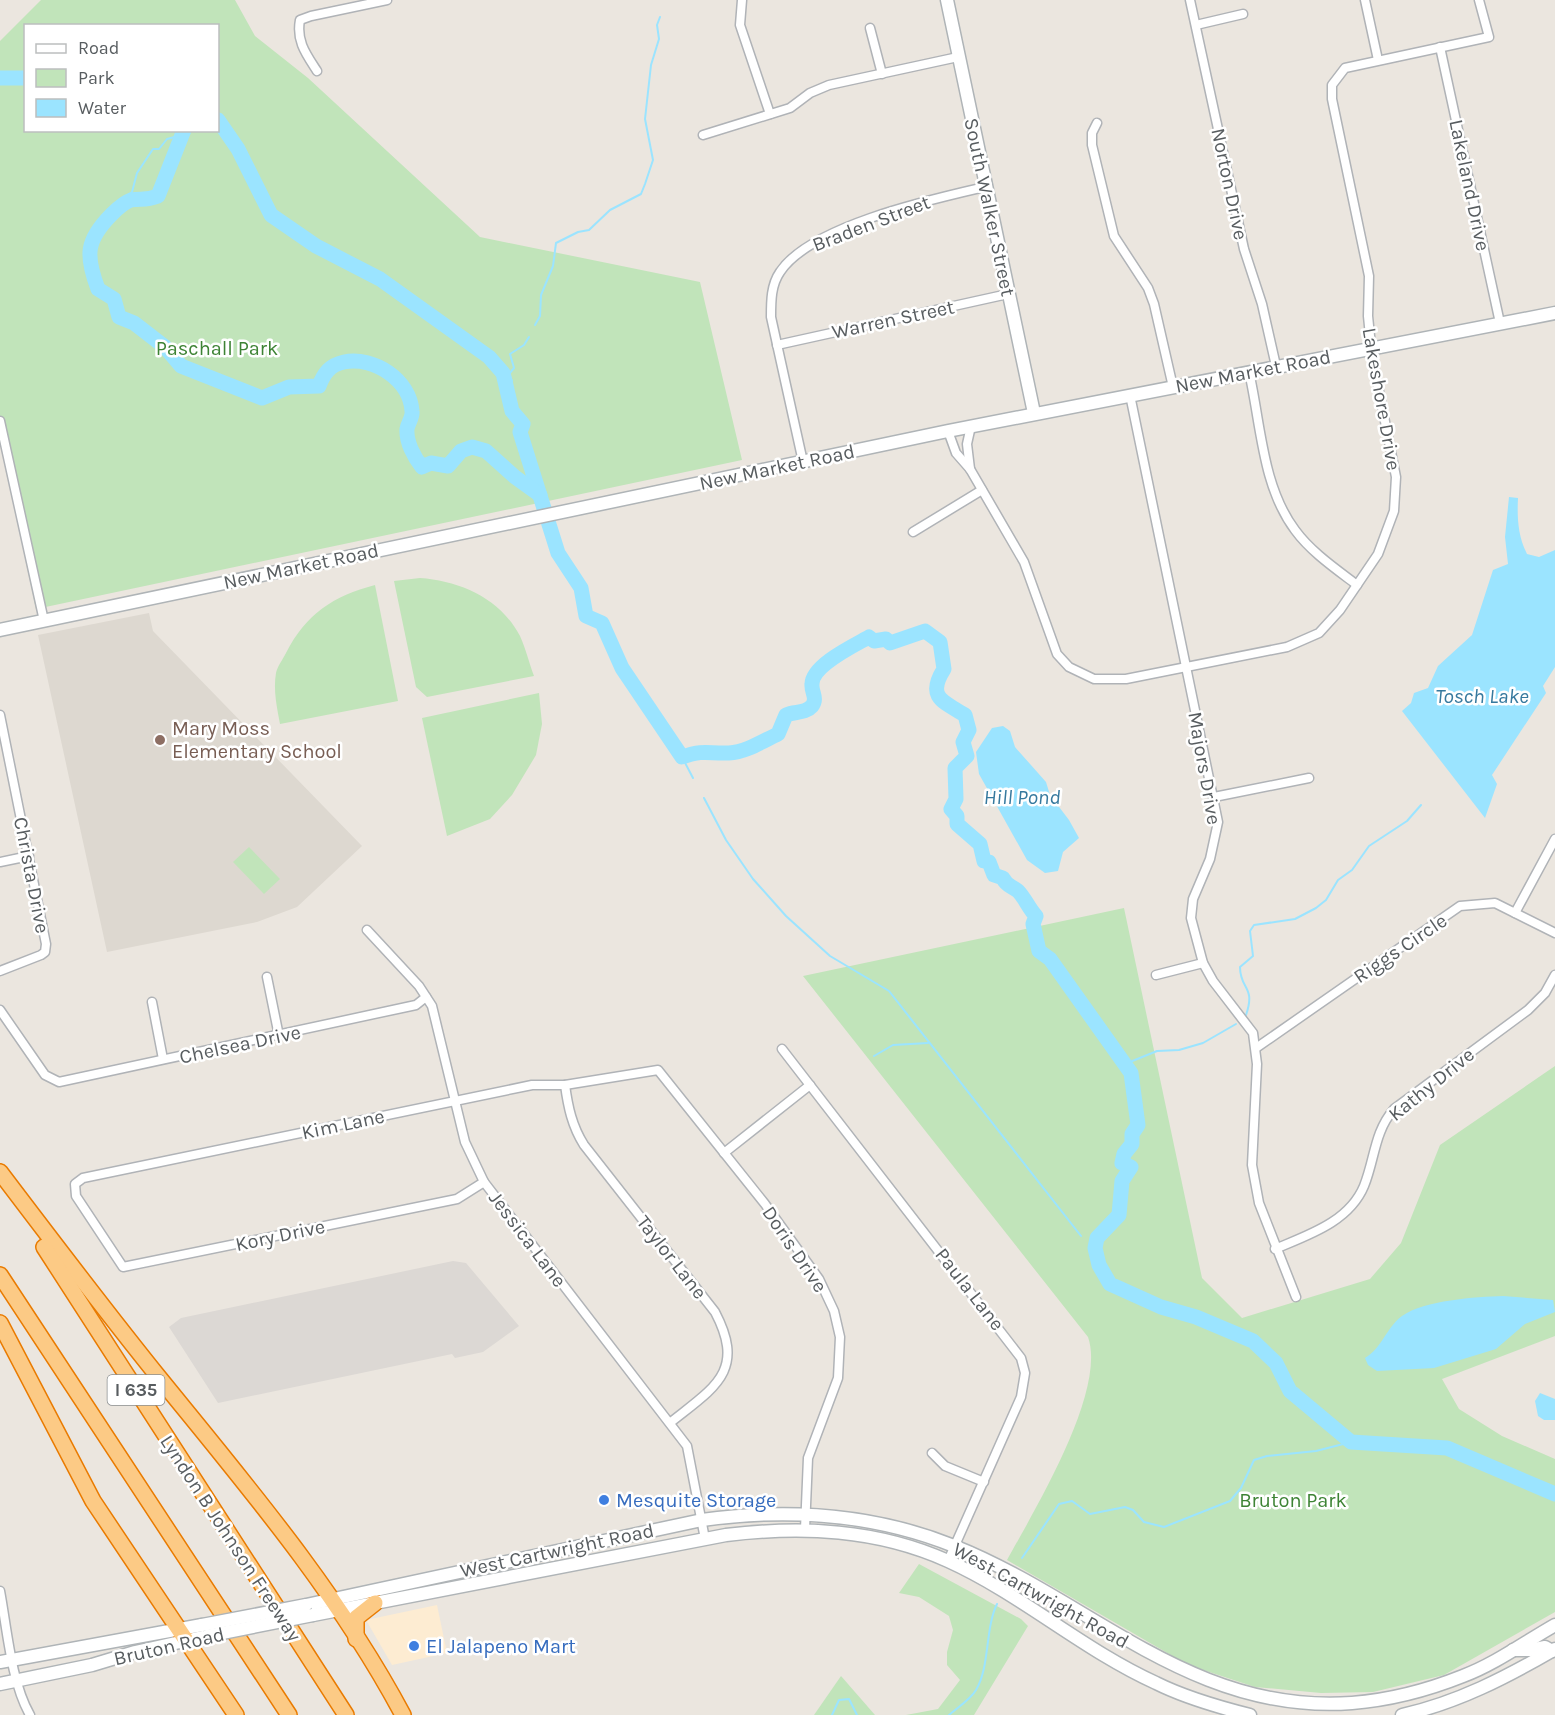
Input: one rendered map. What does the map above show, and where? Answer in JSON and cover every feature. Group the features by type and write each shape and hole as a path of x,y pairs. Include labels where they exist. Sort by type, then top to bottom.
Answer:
{"highway":[{"path":"0,1172 94,1298 276,1522 334,1605 403,1715"},
{"name":"Lyndon B Johnson Freeway","path":"0,1180 346,1715"},
{"name":"I 635","path":"0,1275 289,1715"},
{"path":"0,1323 87,1491 236,1715"},
{"path":"356,1639 356,1618 375,1603"}],"main road":[{"name":"South Walker Street","path":"947,0 1034,413"},
{"name":"New Market Road","path":"0,630 1034,413 1555,312"},
{"name":"West Cartwright Road","path":"334,1605 411,1582 702,1520 740,1514 806,1513 872,1521 903,1528 954,1546 1076,1611 1162,1663 1232,1690 1288,1702 1350,1704 1387,1699 1464,1676 1555,1625"},
{"name":"West Cartwright Road","path":"334,1605 375,1603 414,1597 705,1539 782,1528 806,1529 900,1543 948,1561 995,1586 1155,1683 1225,1709 1251,1715"},
{"path":"476,1567 479,1584"},
{"path":"411,1582 414,1597"},
{"name":"Bruton Road","path":"0,1662 182,1635 334,1605"},
{"path":"1064,1629 1076,1611"},
{"name":"Bruton Road","path":"0,1684 92,1665 182,1635"},
{"path":"1512,1649 1521,1651 1545,1647 1554,1648"},
{"path":"1402,1715 1480,1690 1554,1648"},
{"path":"1225,1709 1232,1690"}],"street":[{"path":"317,71 301,47 298,33 300,20 387,0"},
{"path":"742,0 740,25 770,114"},
{"name":"Norton Drive","path":"1190,0 1244,249 1262,304 1276,366"},
{"path":"1365,0 1378,60"},
{"name":"Lakeshore Drive","path":"948,431 956,453 970,469 1024,562 1057,654 1069,667 1094,679 1110,680 1187,668 1287,647 1319,633 1340,610 1378,554 1389,528 1396,497 1394,455 1372,348 1368,316 1369,276 1332,99 1332,85 1345,68 1488,37 1479,0"},
{"path":"1196,25 1243,14"},
{"path":"870,28 882,74"},
{"name":"Lakeland Drive","path":"1440,47 1500,323"},
{"path":"703,135 790,108 810,93 830,85 958,57"},
{"path":"1097,123 1092,133 1092,145 1114,236 1148,288 1161,326 1173,387"},
{"name":"Braden Street","path":"803,462 771,316 772,293 779,273 804,249 898,209 985,187"},
{"name":"Warren Street","path":"777,345 1008,294"},
{"path":"1249,372 1270,476 1281,505 1295,530 1318,555 1357,585"},
{"name":"Majors Drive","path":"1130,395 1218,822 1210,859 1193,899 1191,918 1203,963 1213,981 1253,1033 1256,1048 1252,1165 1258,1203 1296,1297"},
{"path":"0,421 44,621"},
{"name":"Lakeshore Drive","path":"970,469 967,444 971,426"},
{"path":"913,532 982,490"},
{"name":"Christa Drive","path":"0,715 46,944 45,952 0,971"},
{"path":"1214,797 1309,778"},
{"path":"1515,913 1555,839"},
{"path":"0,862 28,856"},
{"name":"Riggs Circle","path":"1256,1048 1460,906 1495,903 1555,933"},
{"name":"Jessica Lane","path":"367,930 426,997 436,1016 465,1142 484,1182 671,1422 687,1446 705,1539"},
{"path":"1156,975 1203,963"},
{"name":"Kathy Drive","path":"1275,1249 1324,1228 1341,1215 1364,1186 1384,1120 1394,1109 1528,1010 1545,993 1555,975"},
{"path":"267,977 279,1036"},
{"name":"Chelsea Drive","path":"0,1010 51,1079 60,1082 416,1005 426,997"},
{"path":"152,1002 163,1059"},
{"name":"Paula Lane","path":"782,1049 1021,1358 1025,1373 1021,1397 948,1561"},
{"name":"Kim Lane","path":"94,1223 76,1196 75,1184 83,1178 532,1085 565,1085 658,1070"},
{"name":"Doris Drive","path":"658,1070 819,1279 834,1311 840,1337 838,1378 814,1441 806,1470 806,1529"},
{"name":"Taylor Lane","path":"565,1085 576,1133 715,1312 727,1335 729,1350 725,1369 714,1389 671,1422"},
{"path":"724,1153 810,1085"},
{"name":"Kory Drive","path":"94,1223 123,1267 457,1199 484,1182"},
{"path":"932,1453 945,1466 984,1482"},
{"path":"0,1591 17,1680 24,1705 30,1715"}],"shaded area":[{"name":"Mary Moss Elementary School","path":"149,613 153,631 362,846 297,907 257,922 107,952 38,635"},
{"path":"453,1261 466,1263 519,1326 483,1352 455,1358 452,1354 218,1403 169,1327 181,1318"},
{"path":"437,1605 447,1653 392,1665 366,1620"}],"green space":[{"name":"Paschall Park","path":"41,0 235,0 255,36 308,78 480,237 700,282 742,460 36,609 0,440 0,41"},
{"path":"420,578 464,588 478,594 502,611 520,636 534,676 427,697 416,687 394,581"},
{"path":"375,585 398,701 280,724 275,692 276,673 302,627 322,608 334,601"},
{"path":"539,693 542,724 536,755 512,795 490,819 447,836 422,718"},
{"path":"249,847 280,879 264,894 233,862"},
{"name":"Bruton Park","path":"1124,908 1202,1278 1242,1318 1370,1279 1401,1243 1440,1145 1555,1066 1555,1336 1442,1379 1459,1409 1502,1436 1555,1459 1555,1612 1444,1675 1373,1692 1321,1693 1255,1687 1188,1665 1007,1560 1050,1482 1078,1418 1087,1388 1091,1360 1088,1337 803,976"},
{"path":"919,1564 1021,1619 1028,1626 974,1715 906,1715 938,1709 960,1680 947,1665 947,1652 953,1630 949,1616 919,1597 899,1593"},
{"path":"841,1676 875,1715 814,1715"}],"water":[{"name":"Tosch Lake","path":"1509,497 1518,498 1519,527 1527,554 1539,557 1555,550 1555,667 1543,686 1546,693 1492,775 1497,784 1485,818 1402,711 1411,703 1414,693 1428,688 1438,666 1472,635 1493,570 1508,564 1505,537"},
{"name":"Hill Pond","path":"1003,726 1010,731 1015,747 1046,782 1050,795 1079,838 1063,852 1058,871 1045,873 1027,860 979,774 976,752 992,728"},
{"path":"1503,1296 1553,1300 1555,1312 1525,1324 1496,1349 1434,1368 1377,1371 1368,1365 1365,1358 1376,1349 1402,1316 1424,1306 1451,1300"},
{"path":"1540,1393 1555,1399 1555,1420 1544,1420 1538,1416 1535,1401"}],"waterway":[{"path":"535,325 540,316 541,295 553,266 556,243 578,232 589,230 610,210 641,194 653,160 645,119 651,65 659,39 657,25 660,17"},
{"path":"0,78 24,78"},
{"path":"219,121 238,149 271,215 316,246 380,279 489,357 503,373 512,411 523,424 520,432 558,553 581,588 586,616 602,623 622,668 682,757 702,752 742,751 778,734 786,715 806,710 812,706 814,700 812,684 819,670 835,656 869,637 874,641 886,639 890,643 925,631 940,642 944,669 939,678 937,692 949,706 965,715 969,730 963,742 967,756 955,768 956,799 951,809 957,816 957,824 980,844 984,861 989,862 994,875 1003,878 1023,897 1036,916 1033,924 1039,951 1050,959 1131,1073 1138,1125 1132,1134 1132,1144 1124,1154 1122,1163 1131,1167 1122,1181 1119,1215 1097,1238 1095,1248 1099,1265 1110,1284 1161,1307 1196,1317 1253,1341 1276,1363 1290,1391 1351,1442 1447,1448 1555,1494"},
{"path":"183,132 158,196 131,200 124,204 103,223 90,248 91,267 98,289 114,299 119,317 134,323 165,347 181,366 262,398 289,387 319,386 328,370 344,362 355,361 378,367 398,380 410,400 412,413 407,429 408,439 413,454 422,467 431,463 448,466 461,451 472,447 486,451 515,477 540,495"},
{"path":"121,206 125,197 132,192 137,173 153,149 159,149 167,139 182,135"},
{"path":"507,388 512,381 509,374 514,368 510,354 524,345 529,337"},
{"path":"682,757 693,778"},
{"path":"704,798 726,840 753,879 786,916 830,956 889,991 1081,1236"},
{"path":"1246,1015 1249,998 1240,967 1253,956 1250,931 1254,925 1295,919 1316,908 1326,900 1338,880 1352,870 1369,846 1407,821 1421,805"},
{"path":"1125,1064 1157,1051 1179,1050 1203,1043 1236,1024"},
{"path":"874,1056 893,1045 928,1043"},
{"path":"1090,1243 1095,1248"},
{"path":"1022,1558 1059,1504 1072,1501 1090,1514 1125,1507 1133,1510 1144,1522 1164,1527 1230,1501 1241,1488 1254,1460 1267,1456 1316,1451 1351,1442"},
{"path":"949,1715 971,1697 980,1681 997,1604"},
{"path":"832,1715 839,1700 849,1699 857,1715"}],"place":[{"name":"Mary Moss Elementary School","path":"160,740"},
{"name":"Mesquite Storage","path":"604,1500"},
{"name":"El Jalapeno Mart","path":"414,1646"}]}
